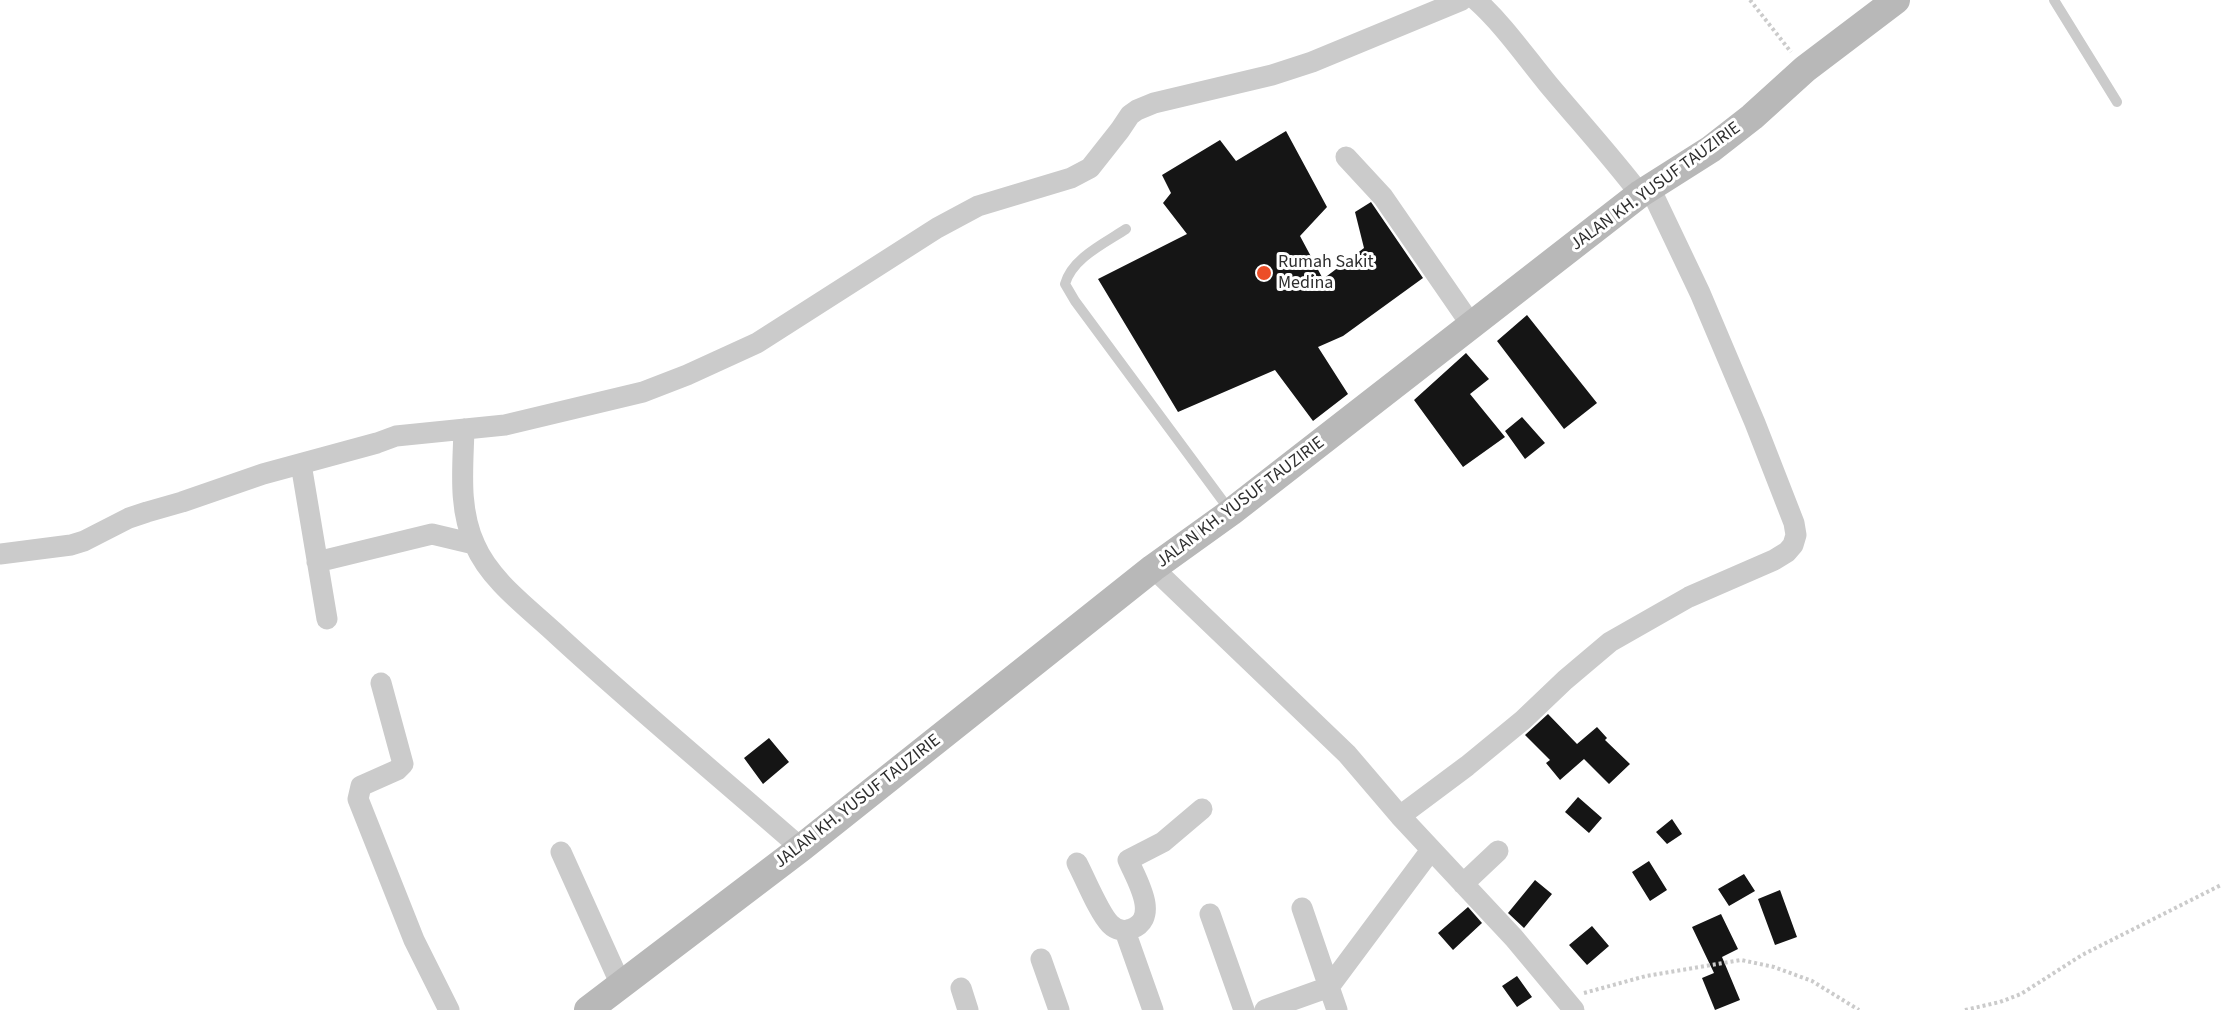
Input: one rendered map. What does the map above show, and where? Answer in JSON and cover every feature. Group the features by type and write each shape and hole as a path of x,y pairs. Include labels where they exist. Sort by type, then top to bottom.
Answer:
{"main road":[{"name":"JALAN KH. YUSUF TAUZIRIE","path":"588,1010 801,848 1153,568 1231,512 1645,191 1711,149 1752,117 1805,69 1896,0"}],"street":[{"path":"0,554 71,545 138,515 263,474 396,436 505,425 643,392 721,361 757,343 937,228 971,210 1071,178 1090,168 1137,110 1154,103 1272,75 1312,62 1462,0"},
{"path":"1400,816 1467,766 1523,720 1564,680 1610,642 1689,597 1774,560 1787,552 1793,545 1796,535 1794,523 1755,423 1700,293 1645,191 1476,0"},
{"path":"1346,157 1383,197 1472,326"},
{"path":"464,429 462,501 466,525 480,555 494,574 574,650 801,848"},
{"path":"301,464 327,618"},
{"path":"317,562 432,534 474,544"},
{"path":"1153,568 1347,754 1570,1004"},
{"path":"381,683 403,764 397,770 361,786 358,799 414,940 449,1010"},
{"path":"1077,862 1108,923 1114,928 1125,931 1142,922 1146,908 1128,860 1163,842 1202,808"},
{"path":"1265,1010 1329,987 1431,850"},
{"path":"1463,884 1498,851"},
{"path":"561,852 621,985"},
{"path":"1302,908 1337,1010"},
{"path":"1210,914 1244,1010"},
{"path":"1125,931 1153,1010"},
{"path":"1041,959 1059,1010"},
{"path":"961,988 968,1010"}],"lane":[{"path":"2055,0 2117,102"},
{"path":"1126,229 1074,265 1065,284 1075,302 1231,512"}],"path":[{"path":"1750,0 1805,69"},
{"path":"1965,1010 2000,1002 2021,994 2082,955 2221,885"},
{"path":"1570,1004 1646,976 1742,960 1774,967 1812,981 1859,1010"}],"building":[{"name":"Rumah Sakit Medina","path":"1286,131 1327,207 1300,236 1323,279 1364,248 1355,212 1371,202 1423,278 1343,336 1318,347 1348,394 1313,421 1275,370 1178,412 1098,279 1187,234 1163,203 1171,193 1162,175 1220,140 1236,161"},
{"path":"1527,315 1597,403 1564,429 1497,341"},
{"path":"1466,353 1489,379 1470,394 1505,437 1463,467 1414,400"},
{"path":"1522,417 1545,443 1525,459 1505,431"},
{"path":"1548,714 1577,744 1597,727 1607,738 1605,740 1630,764 1609,784 1584,759 1560,780 1546,763 1550,760 1525,735"},
{"path":"769,738 789,762 763,784 744,758"},
{"path":"1578,797 1602,818 1589,833 1565,812"},
{"path":"1672,819 1682,834 1667,844 1656,832"},
{"path":"1649,861 1667,890 1650,901 1632,872"},
{"path":"1744,874 1755,891 1729,906 1718,889"},
{"path":"1535,880 1552,894 1524,928 1508,913"},
{"path":"1780,890 1797,937 1775,945 1758,899"},
{"path":"1468,907 1482,923 1453,950 1438,933"},
{"path":"1721,914 1738,949 1722,957 1740,1000 1715,1010 1702,978 1714,973 1692,927"},
{"path":"1592,926 1609,946 1587,965 1569,945"},
{"path":"1517,976 1532,997 1517,1007 1502,986"}],"place":[{"name":"Rumah Sakit Medina","path":"1264,273"}]}
